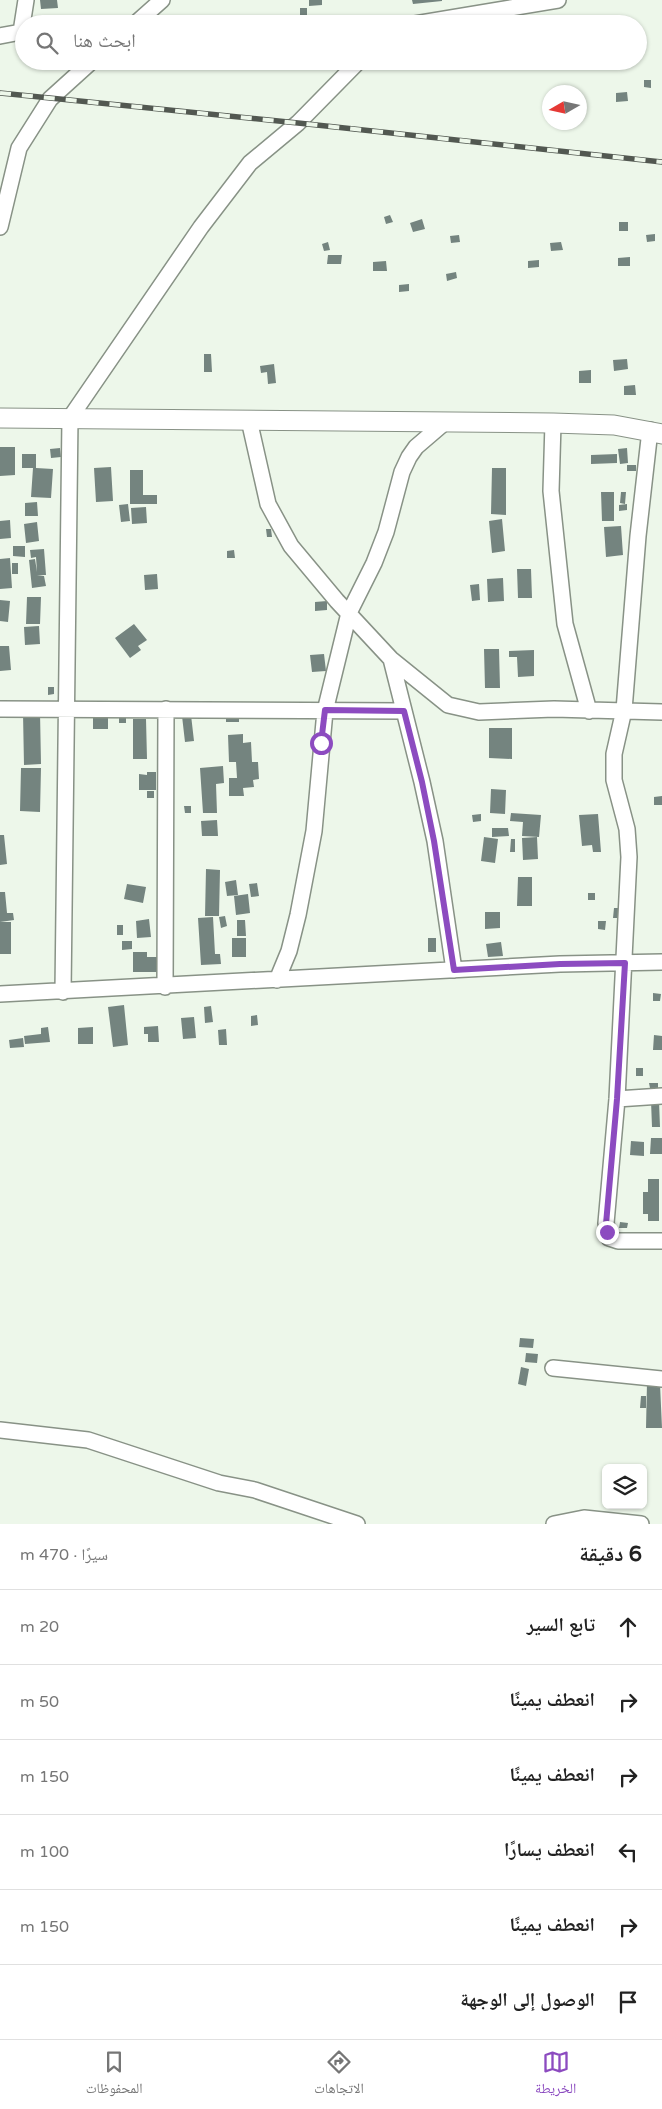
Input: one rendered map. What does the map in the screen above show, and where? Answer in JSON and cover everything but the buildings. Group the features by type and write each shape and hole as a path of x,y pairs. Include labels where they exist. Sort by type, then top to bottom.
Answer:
{"main road":[{"path":"0,418 553,423 614,425 656,432"}],"street":[{"path":"24,15 26,0"},
{"path":"145,15 162,0"},
{"path":"469,15 558,0"},
{"path":"0,36 15,33"},
{"path":"0,226 18,148 50,99 82,70"},
{"path":"63,992 70,418 201,227 250,163 298,123 350,70"},
{"path":"249,420 268,504 291,546 391,659 448,705 479,712 554,709 662,712"},
{"path":"277,980 289,951 298,916 314,831 325,710 349,613 374,563 386,532 402,472 409,457 416,447 444,423"},
{"path":"553,423 550,491 565,624 589,711"},
{"path":"656,432 638,536 624,710 614,754 614,780 627,829 629,857 617,1099 606,1224 609,1238 618,1241 662,1241"},
{"path":"391,659 422,782 436,850 454,970"},
{"path":"0,709 404,711"},
{"path":"166,709 166,986"},
{"path":"0,994 560,964 662,962"},
{"path":"617,1099 662,1096"},
{"path":"553,1368 662,1379"},
{"path":"0,1430 88,1440 218,1483 255,1490 357,1524"},
{"path":"554,1524 584,1518 641,1524"}],"railway":[{"path":"0,93 662,162"}],"route":[{"path":"321,743 325,710 404,711 422,782 441,874 454,970 560,964 625,963 617,1099 606,1224 607,1232"}]}
